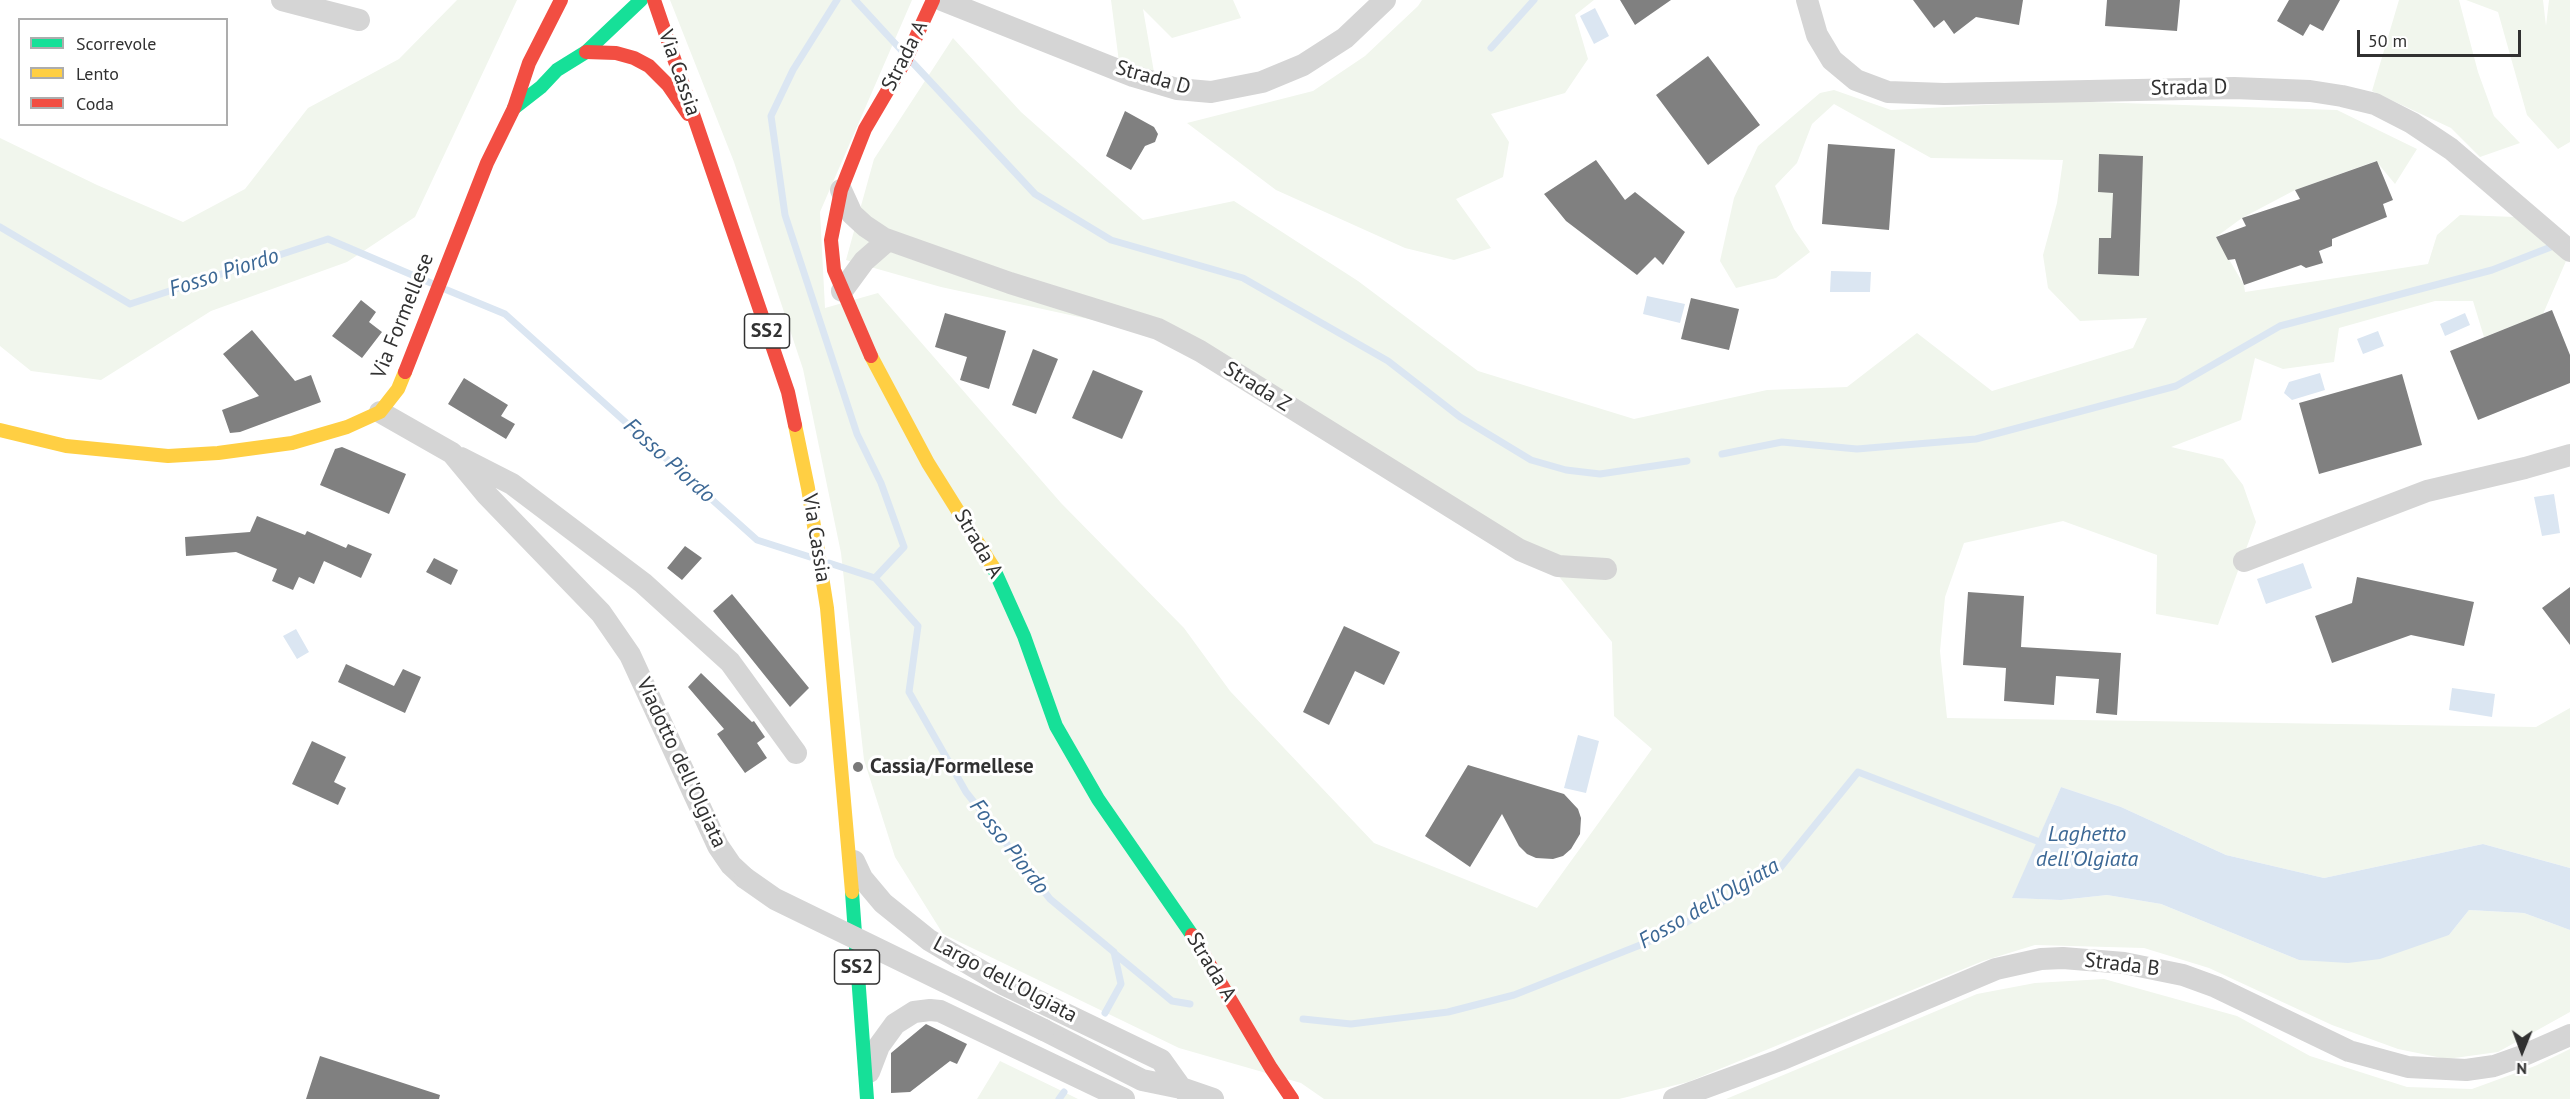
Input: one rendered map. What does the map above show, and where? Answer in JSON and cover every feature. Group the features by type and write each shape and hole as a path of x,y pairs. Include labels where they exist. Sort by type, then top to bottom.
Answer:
{"street":[{"path":"282,0 359,20"},
{"path":"514,108 541,87 557,70 586,52 641,0"},
{"name":"Via Cassia","path":"654,0 788,392 815,526 827,608 849,848 866,1092"},
{"name":"Strada A","path":"933,0 908,55 865,129 841,190 831,240 831,261 842,291 908,426 992,564 1024,636 1056,726 1098,799 1181,916 1270,1068 1292,1099"},
{"name":"Strada D","path":"942,0 1133,76 1177,89 1211,92 1262,82 1303,65 1346,38 1385,0"},
{"name":"Strada D","path":"1807,0 1817,35 1832,60 1856,80 1888,92 1944,94 2196,87 2270,88 2342,96 2374,105 2412,123 2451,149 2564,246"},
{"name":"Via Formellese","path":"0,430 66,446 168,456 207,454 292,443 347,427 380,412 398,389 487,163 514,108 529,63 562,2"},
{"path":"586,52 600,50 634,58 660,75 683,104 703,141"},
{"name":"Strada Z","path":"841,190 852,214 861,223 888,240 1167,334 1200,351 1526,553 1558,566 1606,569"},
{"path":"842,291 864,261 888,240"},
{"name":"Viadotto dell'Olgiata","path":"380,412 452,453 486,494 601,614 624,646 718,846 731,865 745,878 775,898 1142,1080"},
{"path":"452,453 512,484 643,583 730,662 796,753"},
{"path":"2244,561 2427,491 2518,470 2570,455"},
{"name":"Largo dell'Olgiata","path":"849,848 862,878 872,892 911,928 967,965 1161,1060 1189,1093"},
{"name":"Strada B","path":"1674,1099 1780,1060 1995,969 2041,959 2063,958 2124,963 2183,975 2216,987 2349,1051 2408,1067 2466,1070 2494,1066 2570,1035"},
{"path":"866,1092 874,1056 890,1030 906,1016 930,1010 940,1011 1124,1099"},
{"path":"1270,1068 1270,1099"},
{"path":"1142,1080 1213,1099"},
{"path":"1142,1080 1160,1099"}],"shaded area":[{"path":"457,0 517,0 415,217 347,262 211,311 101,380 31,371 0,346 0,138 97,185 183,222 245,189 308,108 399,59"},
{"path":"670,0 912,0 820,212 825,308 878,293 1061,503 1184,628 1230,691 1374,843 1537,908 1652,749 1614,716 1612,642 1548,563 1176,338 941,287 846,260 874,159 953,38 1021,112 1143,220 1234,201 1358,281 1478,371 1634,419 1767,390 1847,387 1917,333 1992,391 2133,348 2147,318 2080,321 2048,288 2043,255 2057,203 2063,160 1931,158 1834,104 1812,124 1797,163 1775,186 1794,229 1810,252 1776,278 1736,288 1720,261 1734,198 1758,146 1820,93 1834,90 1891,110 2061,101 2337,110 2417,149 2395,184 2376,161 2295,190 2242,218 2216,237 2244,285 2245,292 2428,264 2437,235 2460,215 2516,217 2566,261 2543,314 2484,337 2473,301 2435,301 2339,328 2334,362 2283,369 2255,358 2241,420 2171,447 2223,459 2243,485 2256,522 2218,625 2156,614 2157,555 2063,521 1964,543 1945,597 1940,651 1947,718 2536,727 2570,708 2570,868 2483,844 2324,878 2226,855 2121,807 2061,787 2013,898 2061,900 2107,895 2161,904 2299,960 2449,935 2469,910 2524,913 2570,930 2570,1012 2498,1052 2447,1059 2398,1049 2332,1025 2209,968 2144,948 2035,945 1983,961 1688,1082 1619,1099 1324,1099 1301,1083 1179,1048 943,934 895,857 864,760 841,553 803,369 734,162"},
{"path":"1111,0 1233,0 1241,18 1172,38 1143,9 1155,78 1119,62"},
{"path":"1422,0 1594,0 1575,15 1588,59 1565,93 1491,114 1509,142 1503,177 1456,199 1491,248 1454,260 1405,248 1276,190 1187,123 1313,91 1365,56"},
{"path":"2399,0 2459,0 2478,72 2494,116 2520,143 2480,157 2451,128 2372,91"},
{"path":"2466,0 2543,0 2546,26 2549,0 2570,0 2570,142 2558,149 2527,115 2498,12"},
{"path":"2104,979 2237,1016 2310,1056 2407,1087 2472,1089 2535,1066 2570,1049 2570,1099 1726,1099 1977,994 2035,983"},
{"path":"1000,1061 1064,1092 1078,1099 977,1099"}],"water":[{"path":"1595,8 1609,36 1594,44 1580,16"},
{"path":"1831,271 1871,272 1870,292 1830,292"},
{"path":"1647,296 1685,304 1680,323 1643,314"},
{"path":"2465,313 2470,325 2445,336 2440,324"},
{"path":"2378,331 2384,346 2363,354 2357,339"},
{"path":"2320,373 2325,390 2292,400 2284,393 2289,382"},
{"path":"2554,494 2560,533 2542,536 2534,497"},
{"path":"2303,563 2312,588 2266,604 2257,579"},
{"path":"296,629 309,652 297,659 283,636"},
{"path":"2452,688 2495,694 2492,717 2449,710"},
{"path":"1578,735 1599,741 1586,793 1564,788"},
{"name":"Laghetto dell'Olgiata","path":"2061,787 2121,807 2226,855 2324,878 2483,844 2570,868 2570,930 2524,913 2469,910 2449,935 2380,959 2348,963 2299,960 2161,904 2107,895 2061,900 2012,898"}],"building":[{"path":"1620,0 1671,0 1635,25"},
{"path":"1913,0 2023,0 2019,25 1976,17 1954,34 1944,20 1934,28"},
{"path":"2107,0 2180,0 2177,31 2105,26"},
{"path":"2289,0 2340,0 2323,31 2310,24 2303,36 2277,21"},
{"path":"1708,56 1760,125 1708,165 1656,95"},
{"path":"1125,111 1154,127 1158,134 1155,142 1145,146 1131,170 1106,156"},
{"path":"1828,144 1895,149 1889,230 1822,224"},
{"path":"2099,154 2143,156 2139,276 2098,274 2099,238 2111,238 2113,193 2098,192"},
{"path":"1596,160 1625,200 1635,192 1685,232 1663,265 1655,257 1637,275 1566,221 1544,194"},
{"path":"2377,161 2393,200 2383,204 2387,217 2332,239 2332,246 2319,251 2323,263 2306,268 2301,265 2244,285 2235,259 2228,260 2216,237 2246,226 2242,218 2300,199 2295,190"},
{"path":"1691,298 1739,309 1729,350 1681,339"},
{"path":"361,300 376,312 369,322 382,332 362,358 332,336"},
{"path":"2552,310 2570,355 2570,383 2478,420 2450,351"},
{"path":"945,313 1006,331 989,389 960,380 967,357 935,347"},
{"path":"252,330 295,381 311,375 321,402 240,432 230,433 222,410 259,396 223,354"},
{"path":"1033,349 1058,359 1036,414 1012,405"},
{"path":"1093,370 1143,391 1122,439 1072,418"},
{"path":"2402,374 2422,445 2319,474 2299,403"},
{"path":"464,378 508,405 501,416 515,424 506,439 448,404"},
{"path":"342,447 406,474 389,514 320,485 335,449"},
{"path":"257,516 305,535 307,531 346,548 348,544 372,554 361,578 324,561 314,584 299,577 293,590 272,581 277,569 236,552 186,556 185,537 250,532"},
{"path":"685,546 702,558 682,580 667,568"},
{"path":"434,558 458,570 451,585 426,572"},
{"path":"2357,577 2474,602 2464,646 2411,635 2332,663 2315,616 2352,603"},
{"path":"2570,587 2570,645 2542,608"},
{"path":"1968,592 2024,596 2021,647 2121,653 2117,715 2096,713 2099,679 2056,676 2054,705 2004,701 2006,668 1963,665"},
{"path":"732,594 809,688 790,707 713,611"},
{"path":"1344,626 1400,652 1384,685 1355,671 1329,725 1303,712"},
{"path":"346,664 394,686 403,669 421,677 405,713 338,682"},
{"path":"701,673 752,722 754,721 765,737 757,743 767,758 745,773 717,734 724,729 688,687"},
{"path":"312,741 346,757 334,782 346,788 338,805 292,784"},
{"path":"1468,765 1564,794 1578,809 1581,818 1580,834 1571,849 1563,856 1553,859 1536,858 1527,854 1519,846 1502,814 1470,867 1425,836"},
{"path":"926,1024 967,1044 957,1064 950,1061 910,1092 891,1093 891,1053"},
{"path":"320,1056 440,1095 439,1099 306,1099"}],"waterway":[{"path":"837,0 793,70 771,116 785,215 857,434 881,483 904,547 875,578"},
{"path":"855,0 902,51"},
{"path":"1491,48 1534,0"},
{"path":"913,63 1035,194 1111,240 1243,278 1388,361 1460,417 1531,460 1566,470 1600,474 1687,461"},
{"name":"Fosso Piordo","path":"0,227 130,304 328,239 431,283"},
{"path":"1722,454 1782,442 1857,449 1976,439 2176,386 2280,326 2492,270 2556,245"},
{"name":"Fosso Piordo","path":"447,290 505,314 757,540 810,557"},
{"name":"Fosso Piordo","path":"829,563 875,578 918,626 909,692 966,792 1050,899 1114,952 1121,984 1105,1013"},
{"name":"Fosso dell’Olgiata","path":"1303,1019 1351,1024 1448,1012 1514,995 1663,936 1780,868 1858,772 2037,841"},
{"name":"Fosso dell’Olgiata","path":"1114,953 1172,1001 1190,1004"},
{"name":"Fosso Piordo","path":"1059,1099 1064,1092"}],"traffic: fast":[{"path":"514,108 541,87 557,70 586,52 641,0"},
{"path":"993,567 1024,636 1056,726 1098,799 1192,935"},
{"path":"852,892 867,1099"}],"traffic: slow":[{"path":"871,356 928,463 993,567"},
{"path":"0,430 66,446 168,456 218,453 292,443 347,427 380,412 398,389 405,372"},
{"path":"795,425 808,488 827,608 852,892"}],"traffic: jam":[{"path":"405,372 487,163 514,108 529,63 561,0"},
{"path":"654,0 788,392 795,425"},
{"path":"871,356 834,270 831,240 841,190 865,129 905,61 933,0"},
{"path":"586,52 616,53 634,58 649,66 668,85 688,114"},
{"path":"1192,935 1292,1099"}],"place":[{"name":"Cassia/Formellese","path":"858,767"}]}
